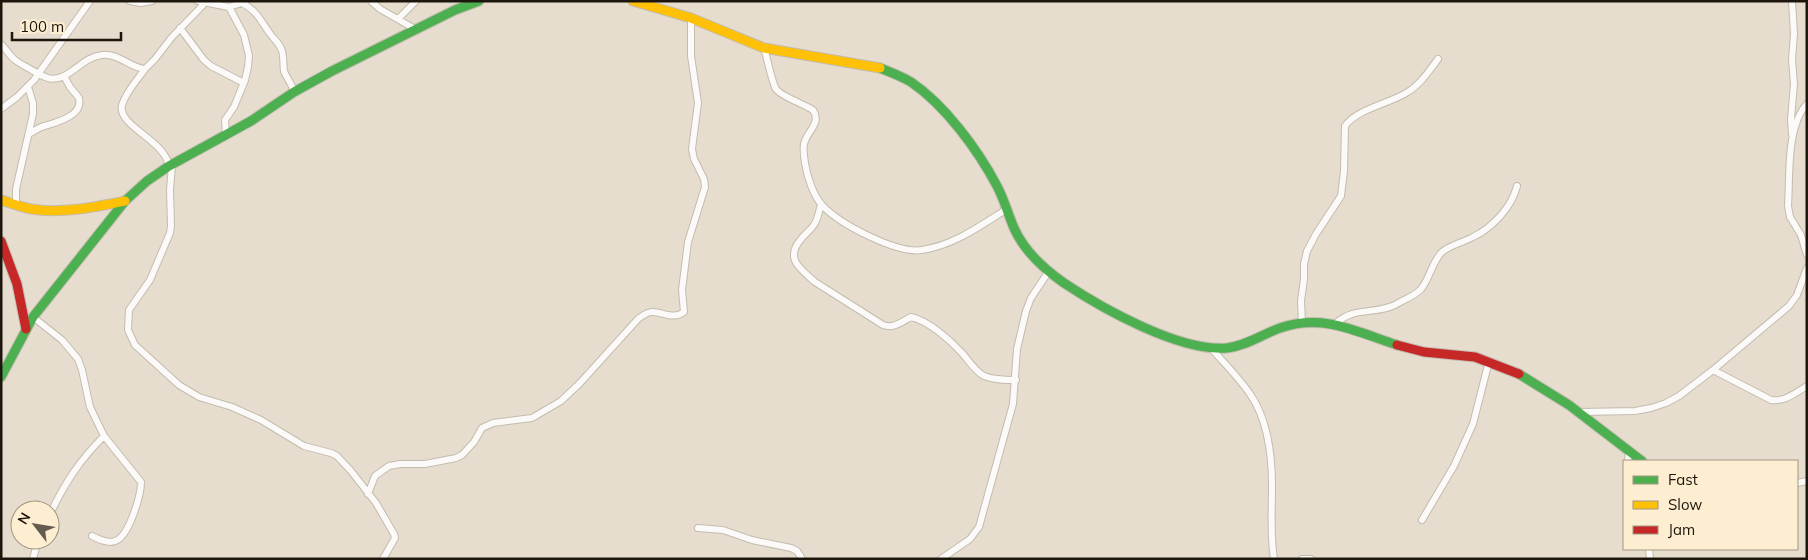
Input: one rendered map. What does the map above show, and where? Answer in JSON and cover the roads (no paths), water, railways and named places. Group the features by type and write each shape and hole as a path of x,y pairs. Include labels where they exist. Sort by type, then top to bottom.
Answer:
{"street":[{"path":"1,109 28,87 90,1"},
{"path":"130,1 141,3 152,1"},
{"path":"198,1 229,7 244,2 257,12 279,44 283,67 294,92"},
{"path":"371,1 380,9 416,29"},
{"path":"398,19 416,1"},
{"path":"1,377 33,317 125,201 148,181 170,166 251,121 294,92 332,71 455,10 479,1"},
{"path":"633,1 691,18 764,48 880,68 898,75 934,102 983,160 1007,209 1018,238 1026,249 1049,271 1084,294 1135,323 1154,331 1211,348 1235,346 1269,331 1302,324 1335,324 1400,347 1438,354 1470,356 1520,376 1580,412 1628,457"},
{"path":"1792,1 1794,84 1788,206 1790,217 1802,235 1807,255"},
{"path":"206,3 180,28 145,69 124,99 122,107 122,114 125,120 147,136 163,152 170,166 171,226 150,280 129,310 127,322 130,337 135,345 179,385 190,392 261,420 304,446 337,456 368,494 394,534 394,538 383,559"},
{"path":"226,135 225,120 234,107 248,68 247,45 244,35 229,7"},
{"path":"368,494 375,476 389,466 425,464 456,458 462,455 474,442 482,428 493,423 532,418 561,401 580,384 638,319 646,313 676,316 684,312 682,290 688,242 704,187 704,178 697,166 692,149 698,103 690,42 691,18"},
{"path":"180,28 204,60 211,66 244,83"},
{"path":"1,44 14,59 38,74 52,80 60,79 81,64 101,55 122,59 138,68 145,69"},
{"path":"764,48 770,65 772,82 778,91 813,110 816,115 817,120 807,137 804,151 810,180 821,205 849,225 873,238 898,248 919,250 946,244 1007,209"},
{"path":"1302,324 1301,301 1307,251 1341,196 1344,171 1345,126 1349,120 1358,115 1410,91 1438,59"},
{"path":"29,134 47,125 62,121 79,106 79,98 64,76"},
{"path":"16,205 16,189 33,114 33,104 28,87"},
{"path":"1792,136 1802,110 1807,104"},
{"path":"1335,324 1342,317 1386,308 1418,292 1423,287 1438,257 1444,251 1486,230 1513,198 1517,186"},
{"path":"1,200 34,209 71,210 125,201"},
{"path":"821,205 814,224 797,244 793,252 793,259 805,274 825,289 889,328 911,317 920,319 956,347 984,376 1001,380 1016,380"},
{"path":"1,241 14,271 24,308 26,329"},
{"path":"1580,412 1616,412 1651,408 1678,396 1713,370 1789,306 1797,295 1807,268"},
{"path":"941,559 970,539 979,527 1015,394 1018,349 1026,311 1031,298 1049,271"},
{"path":"33,317 62,340 78,359 90,406 104,436 141,482 141,488 130,522 122,537 115,542 110,542 92,536"},
{"path":"1211,348 1251,396 1259,410 1265,427 1272,470 1271,538 1274,559"},
{"path":"1422,520 1454,466 1472,424 1489,362"},
{"path":"1713,370 1771,400 1778,401 1788,398 1807,386"},
{"path":"57,500 71,473 104,436"},
{"path":"698,528 723,530 752,540 791,548 797,551 803,558"},
{"path":"794,559 803,558"},
{"path":"1302,559 1311,559"}]}
